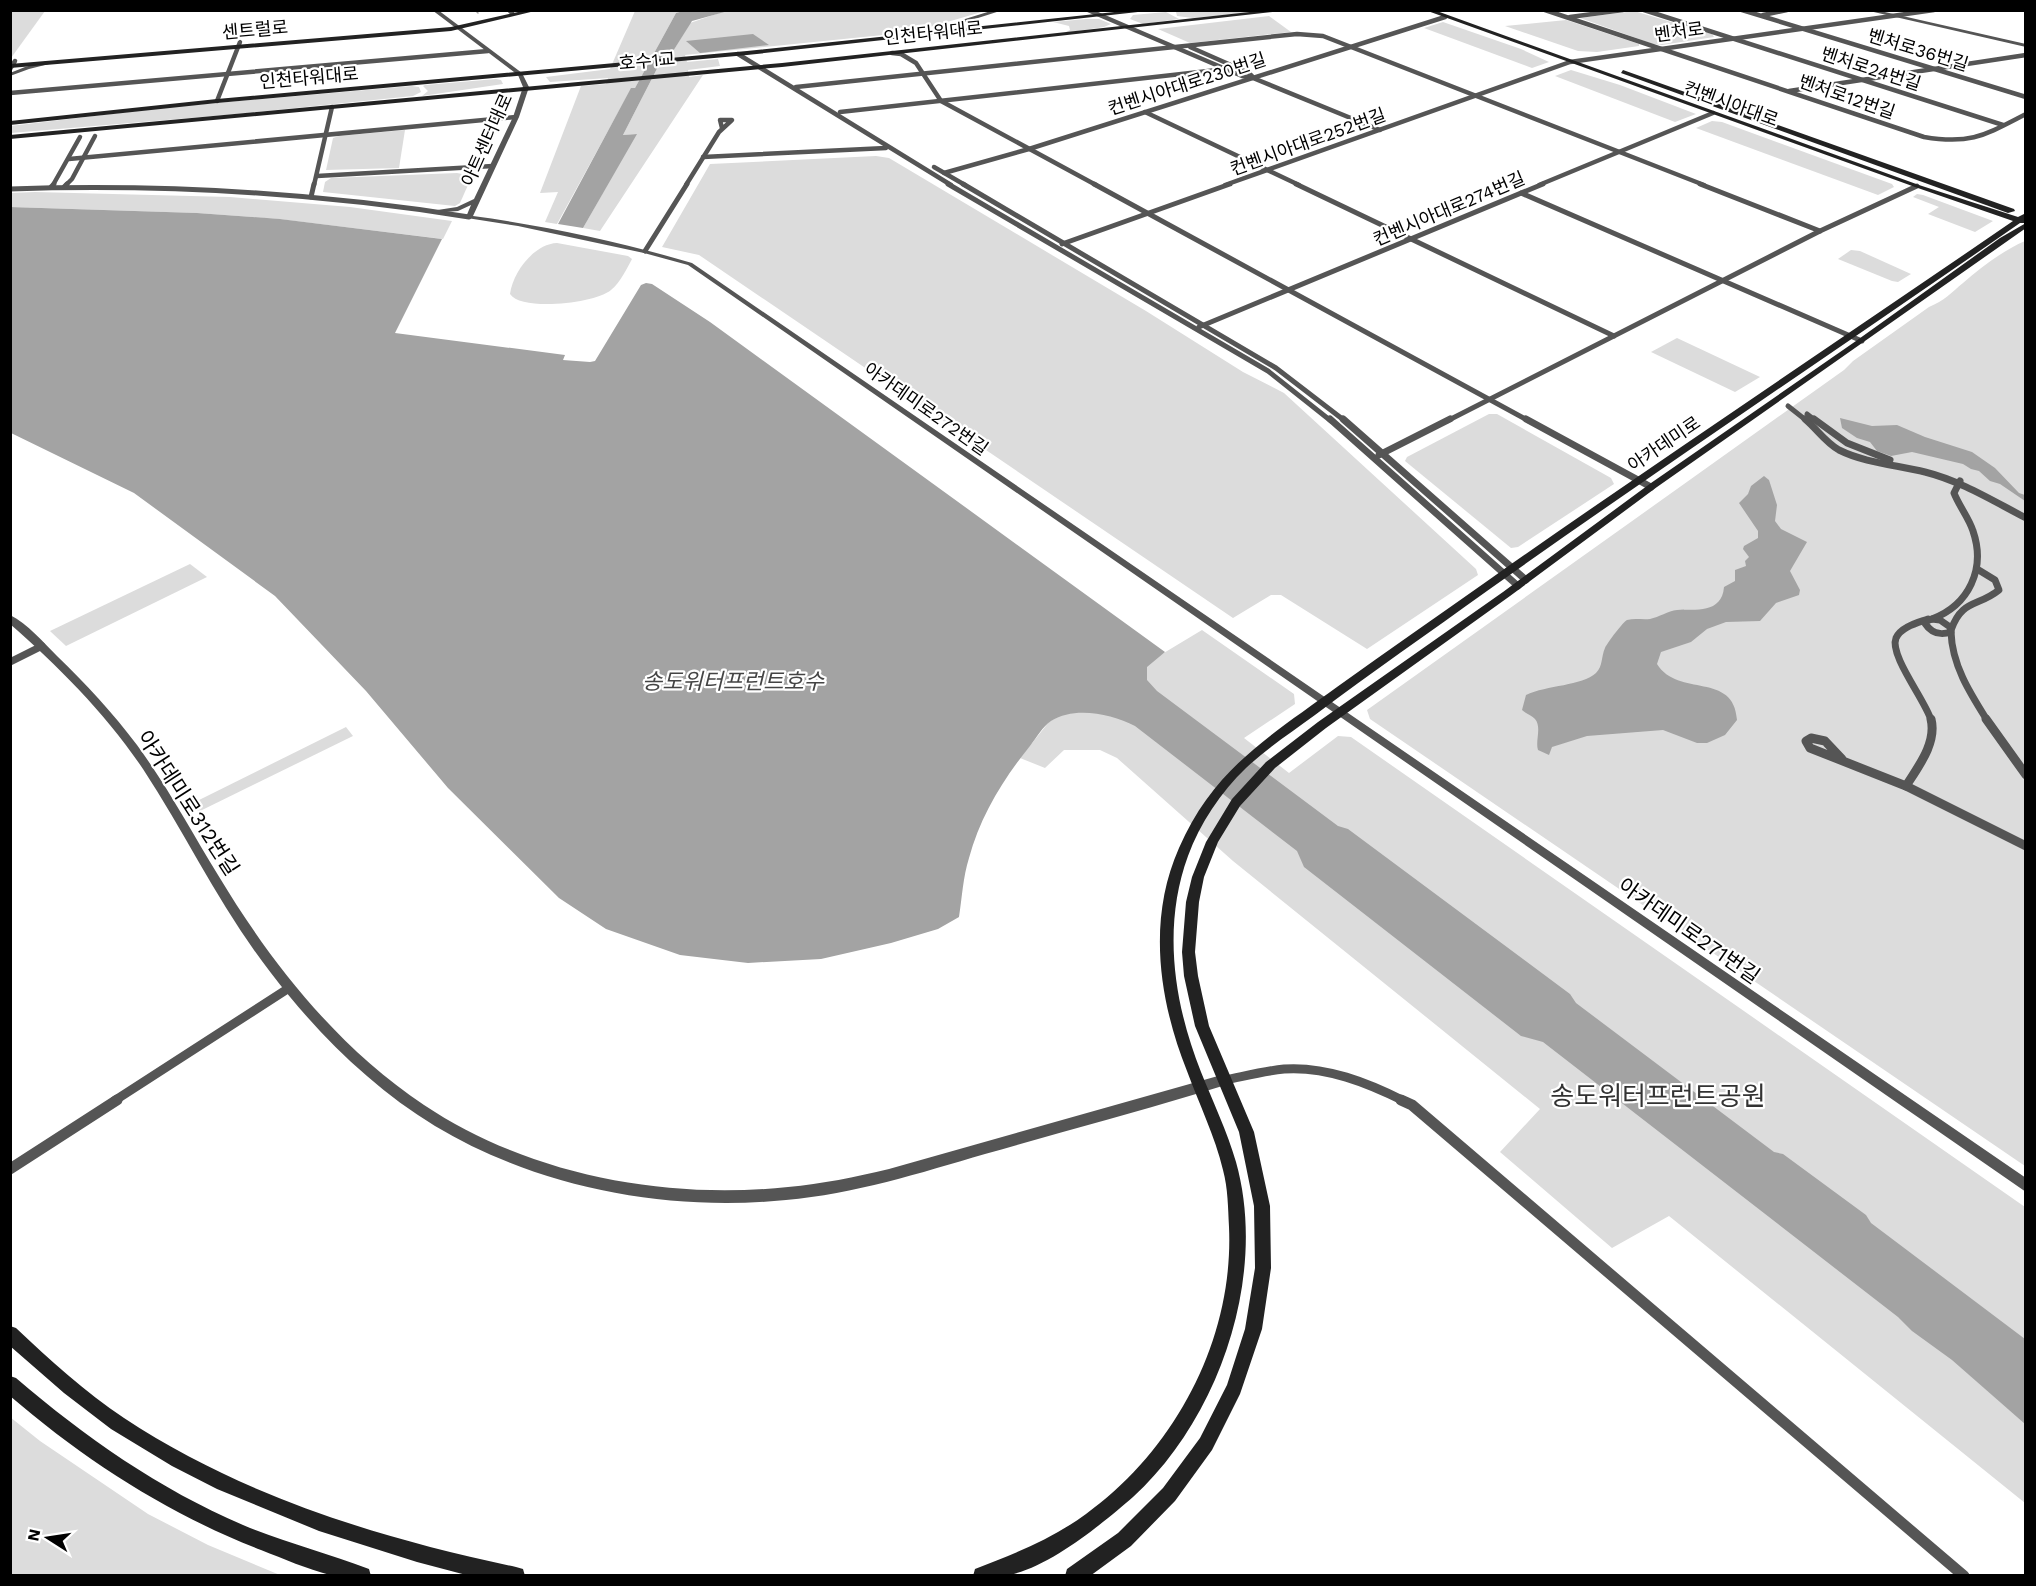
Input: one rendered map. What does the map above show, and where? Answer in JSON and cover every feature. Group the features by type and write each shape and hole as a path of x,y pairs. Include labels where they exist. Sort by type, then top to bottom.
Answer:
{"main road":[{"name":"센트럴로","path":"456,26 520,10"},
{"name":"센트럴로","path":"12,65 456,26 537,10"},
{"name":"인천타워대로","path":"686,59 1042,23 1101,13 1112,15 1154,10"},
{"name":"인천타워대로","path":"688,73 888,54 1288,10"},
{"name":"컨벤시아대로","path":"1427,10 1538,42 1984,200 2024,219"},
{"name":"컨벤시아대로","path":"1446,14 1527,47 1917,186 1974,206 2024,219"},
{"path":"1173,15 1182,19 1198,20"},
{"path":"1042,23 1061,24 1067,28 1065,31 1050,36"},
{"path":"1527,47 1548,48 1538,42"},
{"path":"831,44 814,50 812,55 838,59"},
{"name":"센트럴로","path":"12,65 239,45"},
{"name":"호수1교","path":"610,66 686,59"},
{"name":"인천타워대로","path":"10,123 217,101 610,66"},
{"name":"호수1교","path":"608,80 688,73"},
{"name":"인천타워대로","path":"10,137 608,80"},
{"path":"410,98 423,94 426,90 411,84"},
{"path":"95,136 102,130 114,127"},
{"path":"66,132 81,133 80,137"},
{"path":"1974,206 1987,207 1988,204 1984,200"},
{"name":"아카데미로","path":"1331,708 1508,571 1848,335 2024,219"},
{"name":"아카데미로","path":"1331,708 1522,583 1651,487 1862,341 2024,219"},
{"path":"982,1575 1035,1557 1117,1502 1146,1474 1165,1451 1197,1400 1215,1362 1234,1295 1239,1229 1230,1165 1213,1114 1187,1055 1173,1005 1168,971 1169,903 1178,867 1196,824 1228,779 1261,749 1331,708"},
{"path":"1074,1575 1130,1534 1166,1497 1188,1469 1210,1437 1228,1403 1250,1346 1260,1304 1264,1264 1263,1228 1255,1162 1240,1113 1211,1051 1197,1007 1188,948 1190,916 1196,883 1221,824 1246,789 1331,708"},
{"path":"10,1334 62,1382 133,1434 193,1467 313,1521 456,1564 516,1575"},
{"path":"10,1384 36,1407 109,1462 169,1499 215,1522 286,1552 362,1575"}],"street":[{"name":"아트센터대로","path":"434,10 520,75 526,87 516,117 469,217"},
{"path":"937,33 949,26 1001,10"},
{"path":"1089,10 1101,13 1226,69 1380,130"},
{"name":"벤처로12번길","path":"1545,10 1936,139 1975,140 2025,114"},
{"path":"1567,18 1623,10"},
{"name":"벤처로24번길","path":"1644,10 2003,125"},
{"name":"벤처로36번길","path":"1742,10 2025,97"},
{"path":"1760,16 1786,10"},
{"path":"1867,10 2025,44"},
{"path":"1881,10 2025,44"},
{"name":"벤처로","path":"1570,62 1934,10"},
{"name":"컨벤시아대로230번길","path":"938,176 1253,78 1446,14"},
{"path":"1112,15 1249,72 1253,78"},
{"path":"966,21 961,27 983,29"},
{"path":"796,87 1297,34 1323,36 1820,231"},
{"path":"217,101 239,45"},
{"path":"923,50 914,54 915,60 941,101 1651,487"},
{"path":"10,93 488,51"},
{"path":"747,53 796,87 1276,368 1327,405 1508,571"},
{"path":"738,54 887,148 1268,371 1317,408 1522,583"},
{"path":"888,54 905,54 915,60"},
{"path":"1787,91 2025,55"},
{"name":"컨벤시아대로252번길","path":"1056,246 1570,62"},
{"path":"10,75 27,68 51,63"},
{"path":"840,112 1226,69"},
{"path":"311,197 332,107"},
{"path":"1145,112 1614,336"},
{"name":"컨벤시아대로274번길","path":"1194,329 1713,113"},
{"path":"69,159 516,117"},
{"path":"645,251 722,128"},
{"path":"64,187 72,179 95,136"},
{"path":"51,187 80,137"},
{"path":"703,157 897,147"},
{"path":"317,176 493,166"},
{"path":"1372,457 1383,454 1820,231 1917,186"},
{"path":"10,189 64,187 311,197 469,217"},
{"path":"1521,194 1862,341"},
{"path":"433,212 458,209 477,200"},
{"name":"아카데미로272번길","path":"469,217 519,224 645,251 690,264 1331,708"},
{"path":"1959,482 1850,454 1822,438 1810,423 1788,406 1806,414 1834,435 1857,448 1959,482 2025,516"},
{"path":"1822,438 1834,435"},
{"path":"1850,454 1857,448"},
{"path":"1906,786 1928,751 1932,725 1922,694 1895,655 1895,640 1908,626 1947,614 1959,605 1971,586 1977,569 1976,541 1967,517 1954,493 1959,482"},
{"path":"1977,569 1994,579 1999,585 1999,590 1962,610 1955,618 1950,644 1954,660 1988,721 2025,775"},
{"name":"아카데미로312번길","path":"10,618 42,646 83,689 144,764 232,907 289,988 380,1078 410,1103 443,1124 492,1148 567,1175 681,1195 785,1194 900,1172 1225,1080"},
{"path":"1929,630 1924,625 1930,619"},
{"path":"1930,619 1944,622 1951,631"},
{"path":"1908,626 1920,626 1937,634 1950,644"},
{"path":"1937,634 1946,635 1951,631"},
{"path":"10,662 42,646"},
{"name":"아카데미로271번길","path":"1331,708 2025,1186"},
{"path":"1842,759 1906,786 2025,846"},
{"path":"10,1169 289,988"},
{"path":"1225,1080 1292,1069 1331,1073 1372,1085 1412,1105 1964,1575"}],"green space":[{"path":"728,10 985,11 913,32 685,55 687,62 718,59 720,66 688,70 689,77 703,75 600,231 583,228 636,134 623,135 663,57 670,56 690,23"},
{"path":"1179,10 1264,11 1193,18 1177,16 1176,12"},
{"path":"10,11 45,11 11,58"},
{"path":"635,11 687,11 676,13 635,88 631,89 557,224 545,222 558,192 540,193 581,86 606,84 608,78 550,82 546,77 610,69"},
{"path":"1634,11 1712,34 1714,37 1662,45 1653,44 1580,18"},
{"path":"1166,12 1179,19 1143,24 1130,19 1133,15"},
{"path":"1269,16 1291,32 1190,43 1158,29"},
{"path":"1099,19 1111,24 1064,33 1070,30 1069,26 1053,22"},
{"path":"1566,20 1639,44 1639,46 1597,52 1578,51 1505,26"},
{"path":"1443,22 1521,49 1549,62 1532,68 1424,28"},
{"path":"1571,70 1620,85 1696,114 1675,122 1555,76"},
{"path":"501,80 503,84 422,96 428,91 423,86 425,85"},
{"path":"419,87 421,92 413,96 226,115 11,133 10,126 170,107"},
{"path":"1712,121 1722,122 1892,184 1894,187 1878,195 1696,128"},
{"path":"405,130 399,168 326,170 333,138"},
{"path":"876,156 889,158 1146,311 1243,372 1284,393 1476,569 1478,575 1367,649 1281,595 1271,595 1233,618 699,255 662,247 710,164"},
{"path":"457,173 472,176 460,203 455,206 323,192 325,182 331,178"},
{"path":"10,193 230,197 350,207 452,221 443,239 279,219 197,213 11,207"},
{"path":"1917,194 1993,221 1975,232 1928,214 1939,207 1913,197"},
{"path":"2025,241 2025,1166 1370,719 1367,710 1844,370 1853,361 1943,299 1993,259"},
{"path":"557,243 628,256 632,259 614,287 603,295 559,304 529,303 517,300 510,294 520,268 540,248"},
{"path":"1851,250 1860,251 1911,274 1898,282 1892,281 1838,259"},
{"path":"1677,338 1760,377 1735,392 1651,352"},
{"path":"1489,414 1497,414 1611,478 1614,484 1518,547 1511,548 1405,461 1407,457"},
{"path":"190,564 207,577 66,646 50,631"},
{"name":"송도워터프런트공원","path":"1202,630 1294,694 1295,704 1244,738 1289,773 1338,736 1351,737 2025,1207 2025,1503 1669,1216 1612,1248 1500,1152 1540,1109 1233,861 1117,758 1100,750 1064,750 1045,768 1020,758 1049,722"},
{"path":"346,727 353,736 198,812 193,803"},
{"path":"10,1417 40,1441 148,1514 208,1545 280,1575 11,1575"}],"water":[{"path":"687,10 728,11 692,21 670,56 663,57 623,135 637,134 583,228 558,224 631,88 635,88 676,13"},
{"path":"753,34 769,45 700,53 686,41"},
{"name":"송도워터프런트호수","path":"10,207 197,213 280,219 442,239 395,333 565,355 563,360 595,361 641,285 652,284 710,322 1165,652 1147,667 1147,680 1157,691 1570,994 1576,1003 1774,1152 1783,1154 1866,1215 1871,1223 2025,1339 2025,1424 1952,1360 1912,1331 1898,1317 1543,1042 1521,1036 1304,867 1297,851 1135,726 1115,718 1093,713 1071,714 1051,721 1042,729 1002,785 979,828 967,865 959,917 938,929 891,943 821,959 748,963 680,955 606,929 559,898 448,788 366,691 275,596 134,493 11,433"},
{"path":"1840,418 1872,426 1897,425 1925,437 1972,452 1995,468 2019,493 2025,495 2025,501 2000,484 1990,481 1979,471 1963,464 1912,452 1891,456 1877,451 1870,442 1857,438 1842,428"},
{"path":"1764,476 1769,480 1777,505 1775,521 1781,529 1807,542 1790,571 1800,590 1799,595 1776,603 1760,621 1726,622 1707,629 1691,642 1661,652 1657,664 1666,674 1678,680 1726,695 1734,705 1737,720 1725,735 1707,743 1697,743 1663,730 1587,736 1552,747 1549,755 1538,750 1537,722 1522,710 1526,695 1582,681 1596,673 1606,645 1627,620 1650,619 1677,610 1706,608 1718,602 1724,587 1735,581 1735,570 1746,566 1745,561 1749,557 1743,549 1744,546 1758,538 1758,531 1739,503 1748,494 1751,486"}],"waterway":[{"path":"475,10 478,13"}]}
